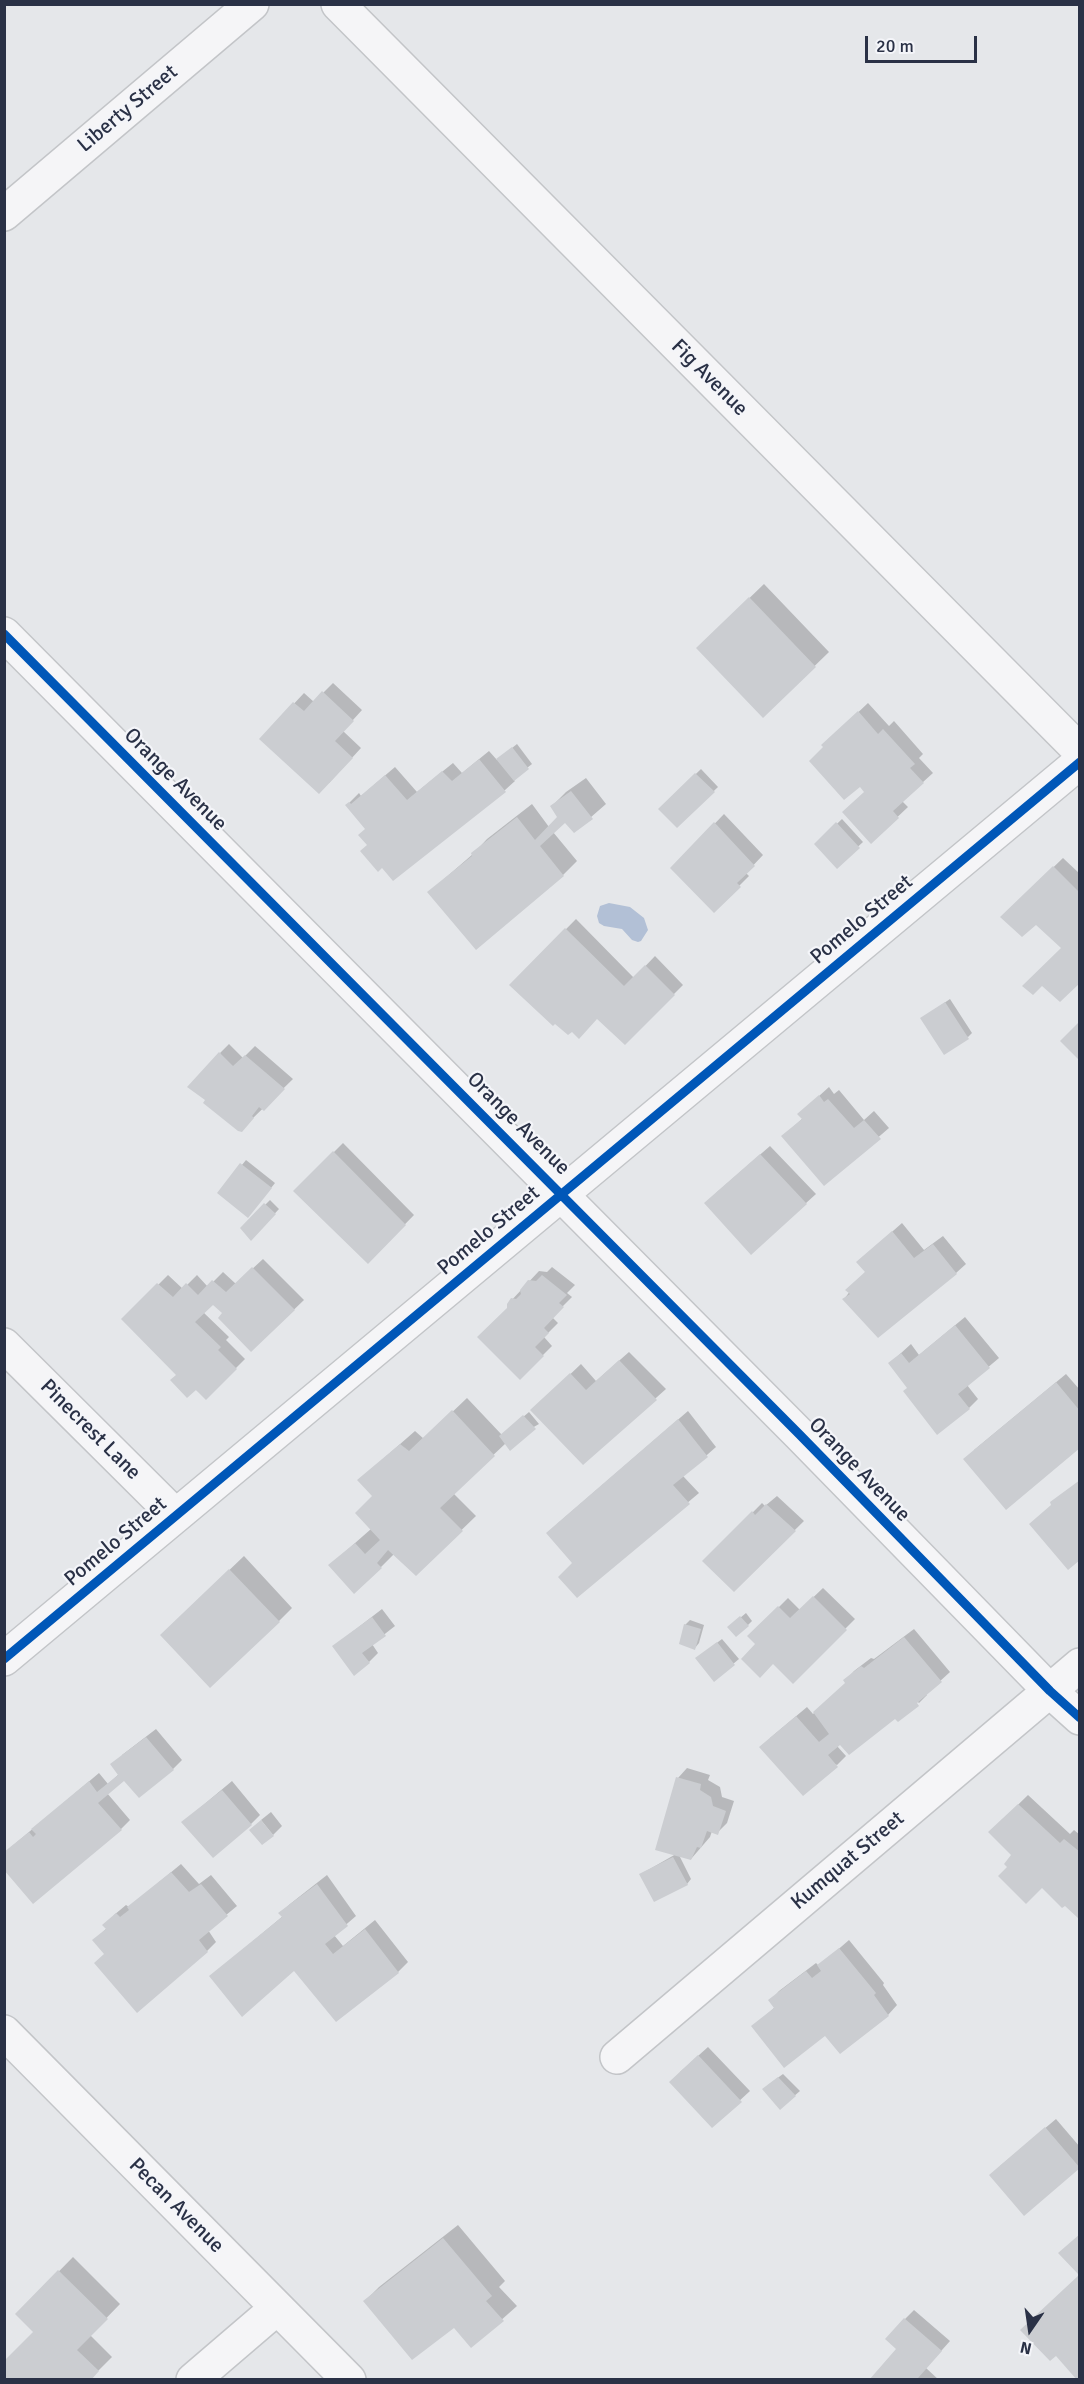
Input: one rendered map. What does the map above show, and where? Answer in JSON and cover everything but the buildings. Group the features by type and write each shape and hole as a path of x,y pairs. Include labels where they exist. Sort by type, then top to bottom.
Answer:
{"street":[{"name":"Liberty Street","path":"4,214 252,4"},
{"name":"Fig Avenue","path":"338,4 1080,751"},
{"name":"Orange Avenue","path":"4,634 1080,1718"},
{"name":"Pomelo Street","path":"4,1659 1080,762"},
{"name":"Pinecrest Lane","path":"4,1345 175,1515"},
{"name":"Kumquat Street","path":"617,2057 1080,1665"},
{"name":"Pecan Avenue","path":"4,2032 349,2379"},
{"path":"193,2379 277,2308"}],"water":[{"path":"609,903 630,907 644,918 648,930 641,941 632,940 622,929 599,923 597,916 600,906"}],"cycle path":[{"path":"4,634 799,1434 1050,1691 1080,1718"},
{"path":"4,1659 1080,762"}]}
